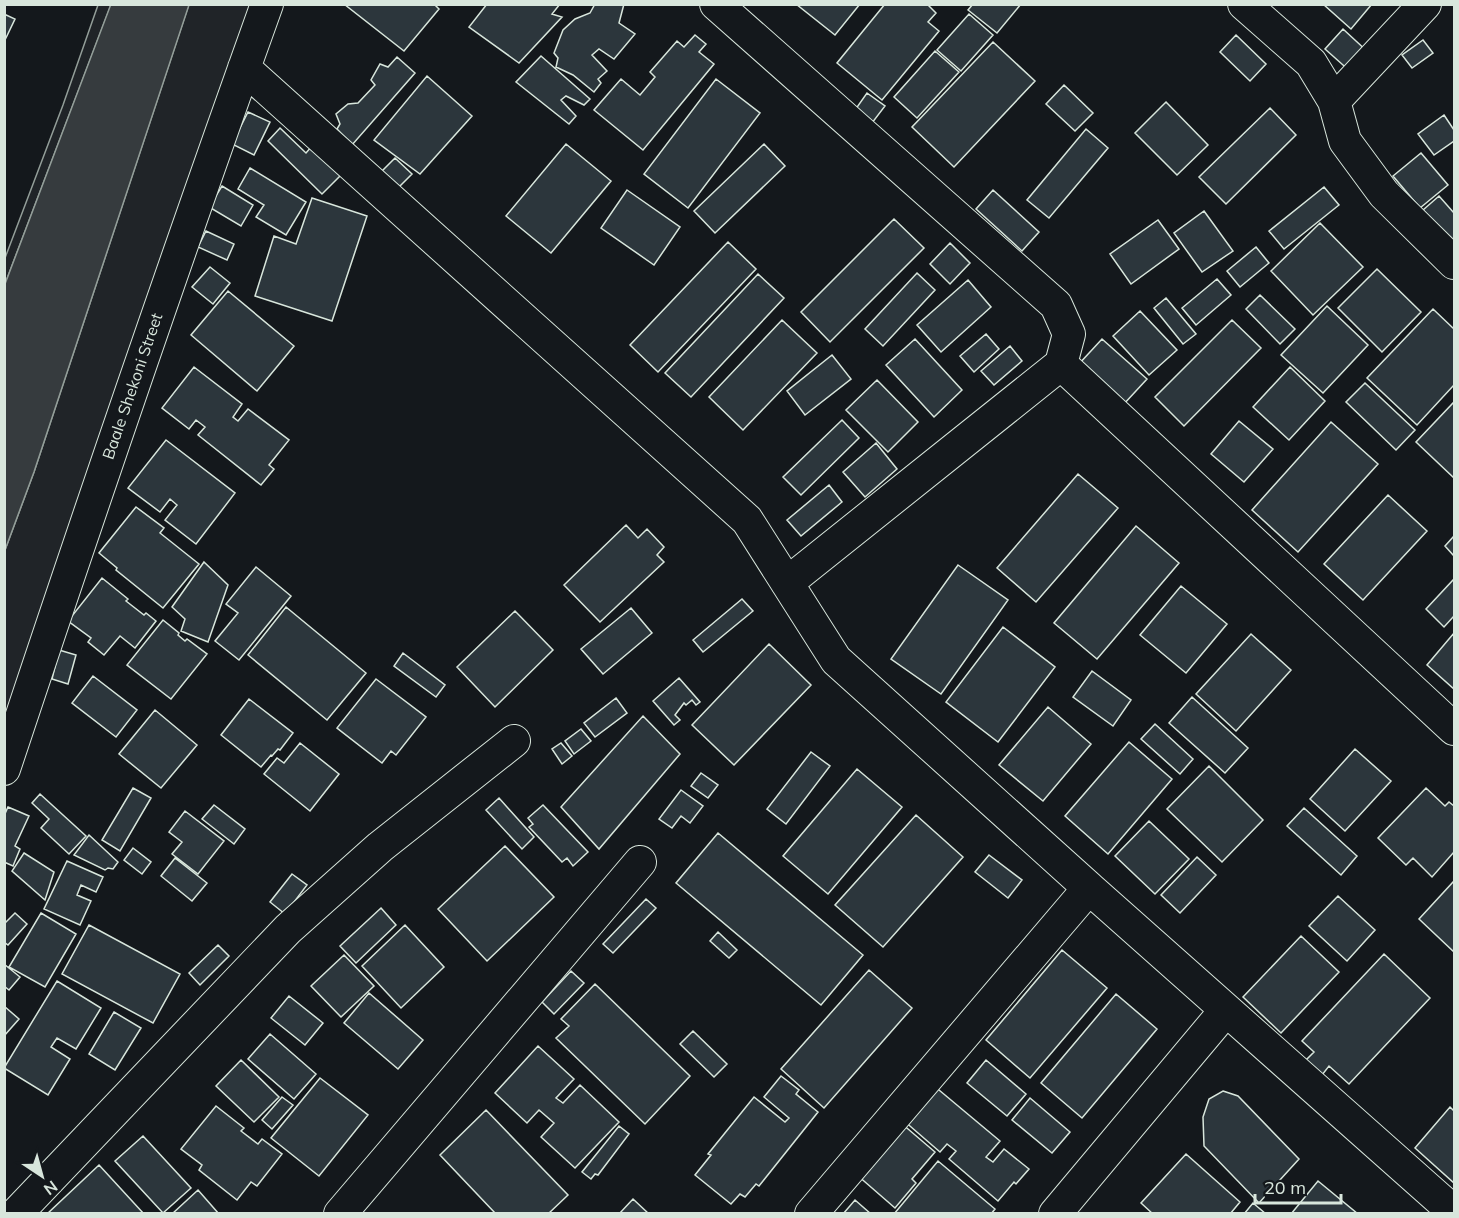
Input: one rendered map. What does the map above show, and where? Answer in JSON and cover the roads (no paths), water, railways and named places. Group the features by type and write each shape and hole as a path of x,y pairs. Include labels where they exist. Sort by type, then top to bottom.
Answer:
{"street":[{"name":"Baale Shekoni Street","path":"4,769 99,484 267,4"},
{"path":"716,4 1056,305 1069,334 1061,364 787,583"},
{"path":"1245,4 1311,63 1334,101 1345,141 1384,194 1455,263"},
{"path":"1334,101 1425,4"},
{"path":"244,68 747,520 836,660 1455,1212"},
{"path":"1061,364 1455,729"},
{"path":"4,1204 15,1214 288,929 380,847 514,741"},
{"path":"340,1214 640,862"},
{"path":"811,1214 1089,888"},
{"path":"1055,1214 1226,1010"}]}
